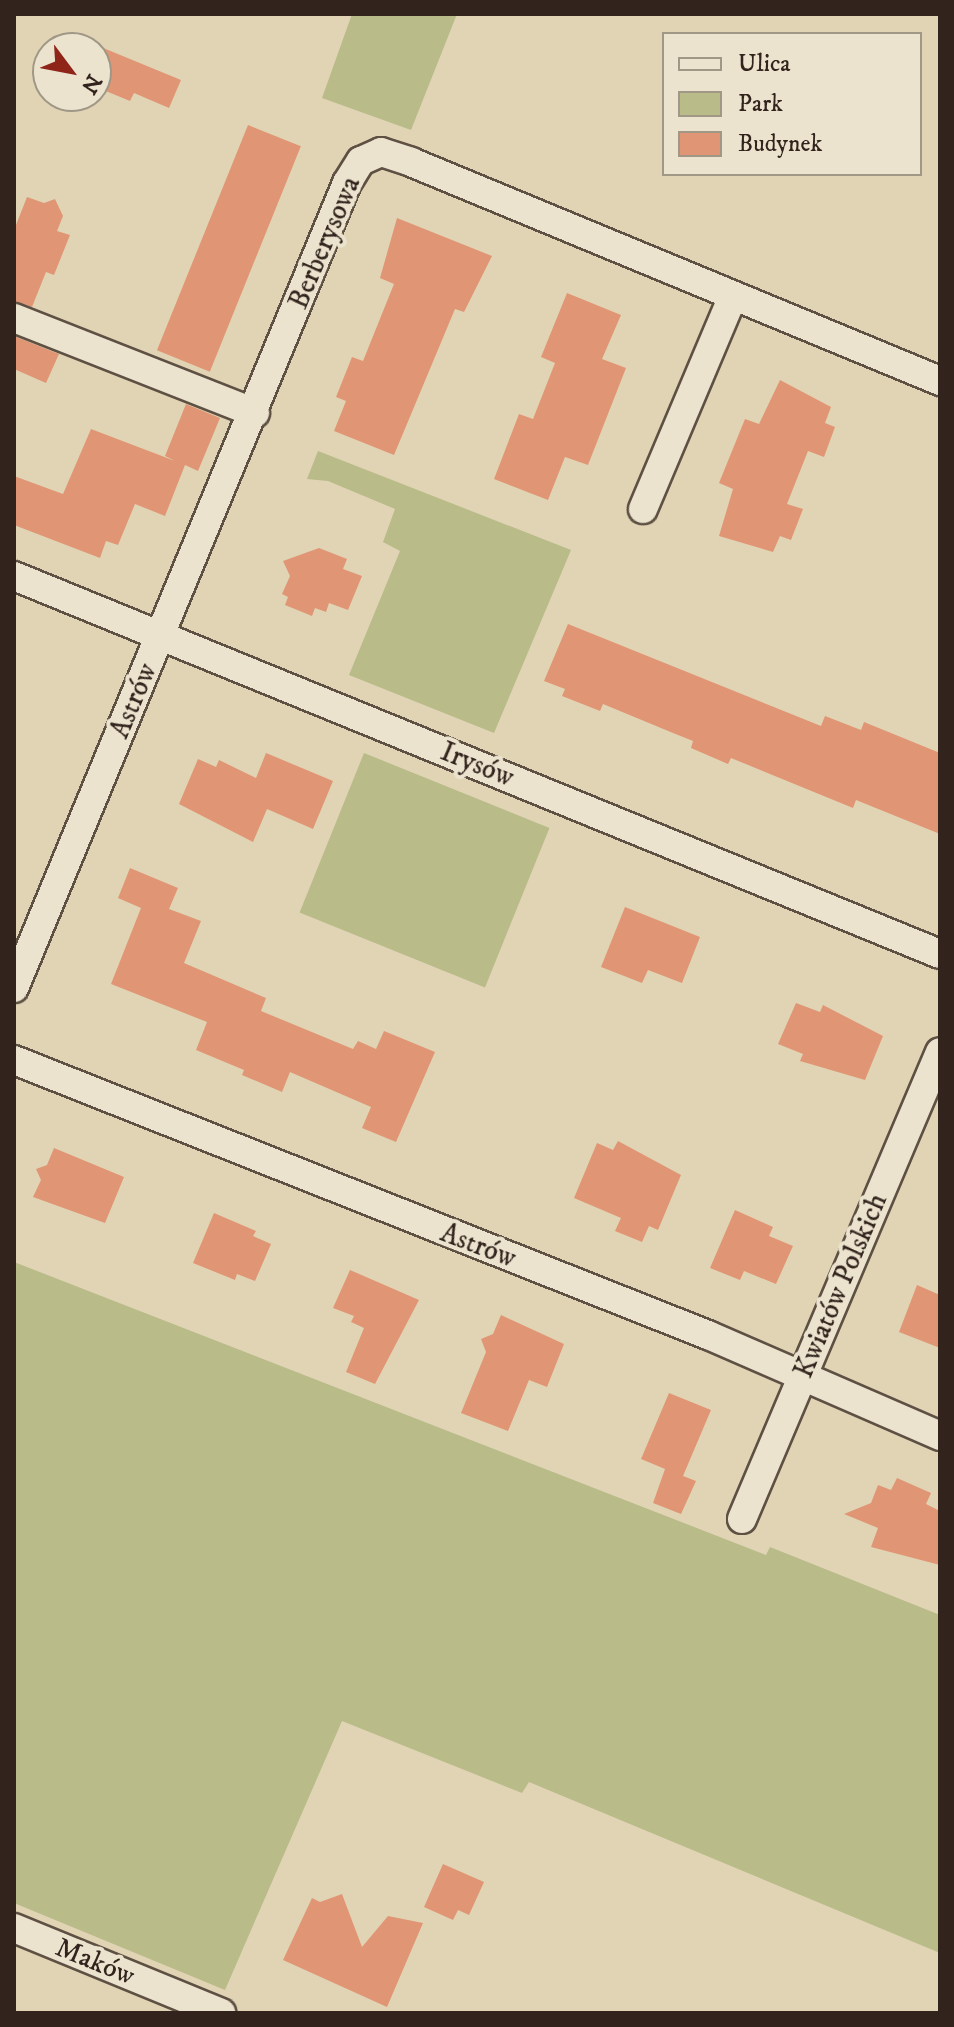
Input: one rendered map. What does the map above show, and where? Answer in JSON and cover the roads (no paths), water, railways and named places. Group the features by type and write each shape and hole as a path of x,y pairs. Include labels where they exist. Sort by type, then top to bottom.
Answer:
{"street":[{"name":"Berberysowa","path":"161,636 347,183 361,161 381,152 940,381"},
{"path":"643,509 732,298"},
{"path":"14,318 255,413"},
{"name":"Irysów","path":"14,576 940,954"},
{"name":"Astrów","path":"14,988 161,636"},
{"name":"Kwiatów Polskich","path":"742,1519 940,1052"},
{"name":"Astrów","path":"14,1060 803,1376 940,1436"},
{"name":"Maków","path":"14,1928 221,2013"}]}
